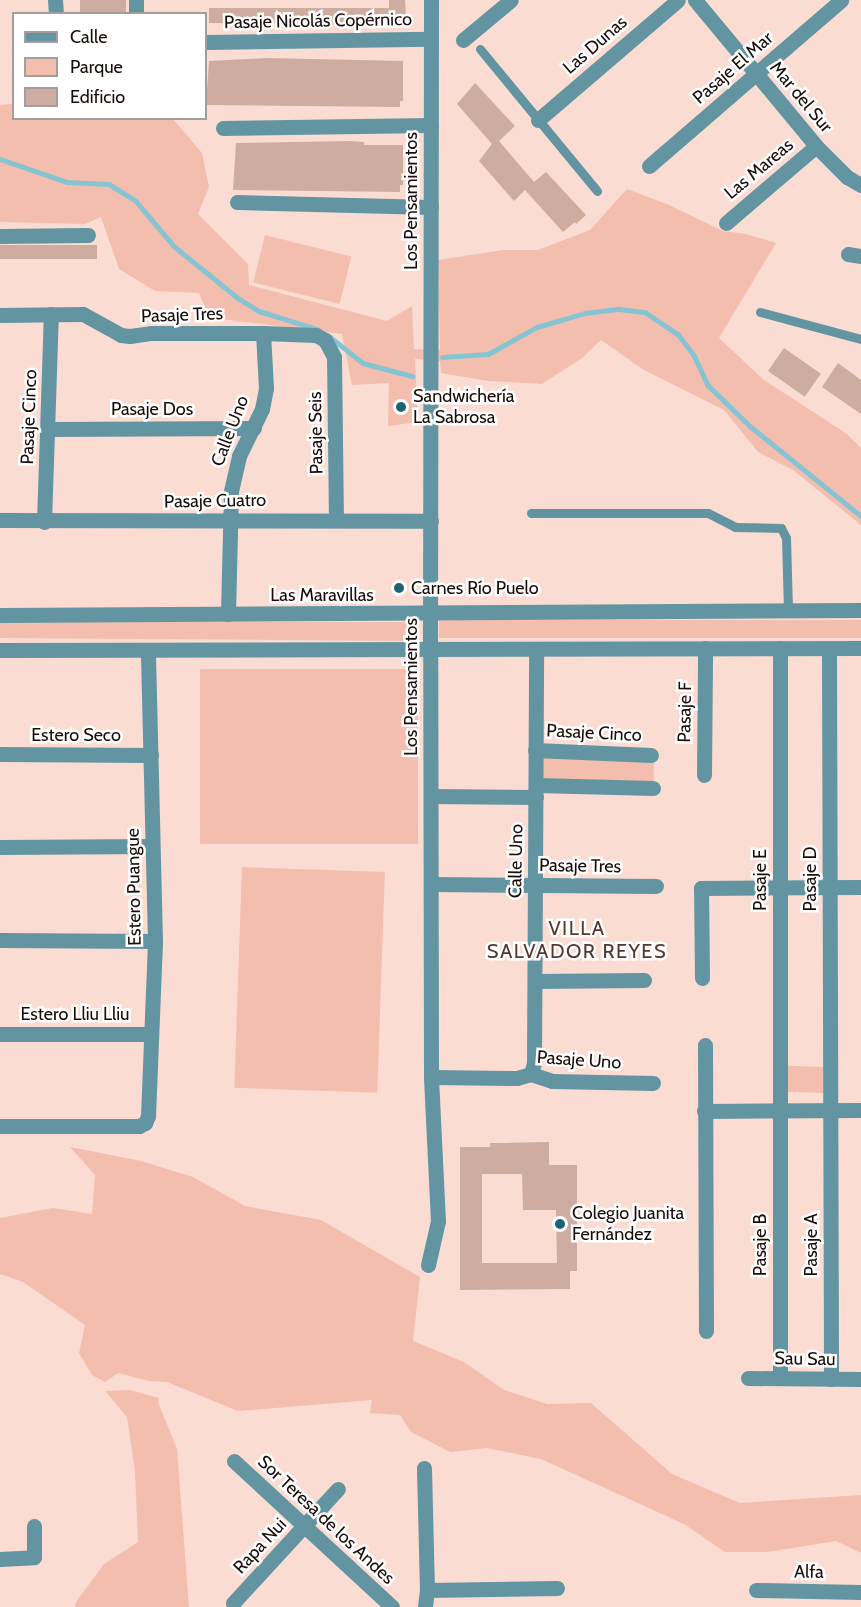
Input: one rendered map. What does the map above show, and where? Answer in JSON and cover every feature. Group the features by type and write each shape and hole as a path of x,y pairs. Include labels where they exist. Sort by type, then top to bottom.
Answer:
{"street":[{"name":"Los Pensamientos","path":"428,1265 438,1221 431,1077 431,0"},
{"path":"463,40 511,0"},
{"name":"Las Dunas","path":"538,120 678,0"},
{"name":"Mar del Sur","path":"694,0 816,146 840,171 861,185"},
{"name":"Pasaje El Mar","path":"649,166 842,0"},
{"name":"Pasaje Nicolás Copérnico","path":"207,42 431,39"},
{"path":"223,128 431,124"},
{"name":"Las Mareas","path":"726,223 816,146"},
{"path":"237,202 431,207"},
{"path":"0,236 88,235"},
{"name":"Pasaje Cinco","path":"44,522 49,429 51,314"},
{"name":"Pasaje Tres","path":"0,315 83,314 121,335 130,336 152,333 316,335 330,346"},
{"name":"Calle Uno","path":"228,614 228,520 234,472 262,409 266,388 263,333"},
{"name":"Pasaje Seis","path":"330,346 334,357 336,519"},
{"name":"Pasaje Dos","path":"49,429 254,428"},
{"name":"Pasaje Cuatro","path":"0,520 44,522 336,519 430,521"},
{"name":"Las Maravillas","path":"0,615 861,610"},
{"name":"Pasaje F","path":"704,776 705,648"},
{"name":"Pasaje E","path":"779,1111 780,648"},
{"name":"Pasaje D","path":"829,648 829,1110"},
{"path":"0,650 861,648"},
{"name":"Calle Uno","path":"531,1074 534,1063 535,981 536,649"},
{"name":"Estero Puangue","path":"0,1126 139,1126 146,1123 155,941 148,650"},
{"name":"Pasaje Cinco","path":"535,750 651,755"},
{"name":"Estero Seco","path":"0,754 152,756"},
{"path":"431,796 652,788"},
{"path":"0,847 152,846"},
{"name":"Pasaje Tres","path":"432,884 656,886"},
{"path":"702,978 702,888 861,887"},
{"path":"0,940 155,941"},
{"path":"535,981 644,980"},
{"name":"Estero Lliu Lliu","path":"0,1034 151,1034"},
{"path":"705,1045 706,1331"},
{"name":"Pasaje Uno","path":"431,1077 517,1078 531,1074 552,1081 653,1083"},
{"name":"Pasaje A","path":"829,1110 831,1379"},
{"path":"704,1111 861,1110"},
{"name":"Pasaje B","path":"779,1111 780,1378"},
{"name":"Sau Sau","path":"748,1378 861,1379"},
{"name":"Sor Teresa de los Andes","path":"234,1461 392,1607"},
{"path":"424,1468 428,1590 425,1607"},
{"name":"Rapa Nui","path":"233,1603 338,1489"},
{"path":"0,1559 34,1557 34,1526"},
{"path":"428,1590 557,1588"},
{"name":"Alfa","path":"756,1590 861,1592"}],"lane":[{"path":"480,49 597,191"},
{"path":"760,312 861,339"},
{"path":"531,513 708,513 735,528 781,528 786,538 788,611"}],"green space":[{"path":"12,104 12,120 174,120 202,153 209,187 198,214 248,264 249,285 387,321 412,306 414,349 440,350 438,260 503,250 538,250 590,230 627,189 669,205 723,231 746,234 776,243 719,338 764,380 847,434 861,448 861,525 793,470 758,452 724,410 644,370 601,340 582,358 542,384 488,381 441,373 440,361 415,359 418,422 388,426 389,383 352,385 342,334 221,319 207,312 199,293 155,291 119,269 101,217 85,224 0,222 0,105"},
{"path":"265,235 351,257 340,304 253,283"},
{"path":"439,620 861,620 861,638 439,638"},
{"path":"0,622 413,622 418,630 411,641 0,638"},
{"path":"200,669 418,669 418,844 200,844"},
{"path":"538,754 654,756 653,785 537,783"},
{"path":"242,867 385,872 377,1093 234,1088"},
{"path":"787,1066 825,1067 824,1093 786,1092"},
{"path":"70,1147 141,1161 193,1177 245,1206 321,1220 420,1277 413,1341 464,1362 504,1390 547,1404 591,1403 672,1474 740,1503 861,1495 861,1553 836,1541 768,1552 725,1552 684,1524 541,1459 487,1448 450,1452 411,1432 400,1415 370,1413 372,1400 238,1411 167,1382 149,1381 118,1373 105,1382 92,1375 79,1353 85,1325 23,1282 0,1274 0,1218 53,1208 92,1214 95,1175"},
{"path":"129,1390 159,1398 158,1402 177,1449 189,1607 75,1607 76,1602 104,1564 138,1542 135,1471 127,1417 105,1391"}],"building":[{"path":"80,0 126,0 126,12 80,12"},
{"path":"389,0 405,0 406,18 402,18 402,25 209,23 209,8 389,8"},
{"path":"267,58 403,61 403,101 400,101 400,107 207,105 209,61"},
{"path":"475,83 515,126 499,141 534,182 546,172 586,215 576,224 575,222 563,232 525,190 514,201 479,161 492,144 457,104"},
{"path":"364,142 364,145 403,145 403,185 400,185 400,192 233,190 236,143"},
{"path":"0,245 97,245 97,259 0,259"},
{"path":"784,348 821,374 805,397 768,371"},
{"path":"838,363 861,380 861,414 822,387"},
{"path":"549,1142 549,1165 577,1165 577,1271 570,1271 570,1289 460,1290 460,1147 490,1147 490,1143","holes":["482,1174 522,1174 523,1210 556,1210 557,1263 482,1263"]}],"waterway":[{"path":"0,159 67,182 109,184 136,201 175,247 238,298 259,311 317,329"},
{"path":"442,357 488,354 537,327 585,313 619,309 645,312 678,334 694,355 708,385 750,426 861,516"},
{"path":"329,336 363,363 412,376"}],"place":[{"name":"Sandwichería La Sabrosa","path":"401,407"},
{"name":"Carnes Río Puelo","path":"399,588"},
{"name":"Colegio Juanita Fernández","path":"560,1224"}],"district":[{"name":"VILLA SALVADOR REYES","path":"577,940"}]}
